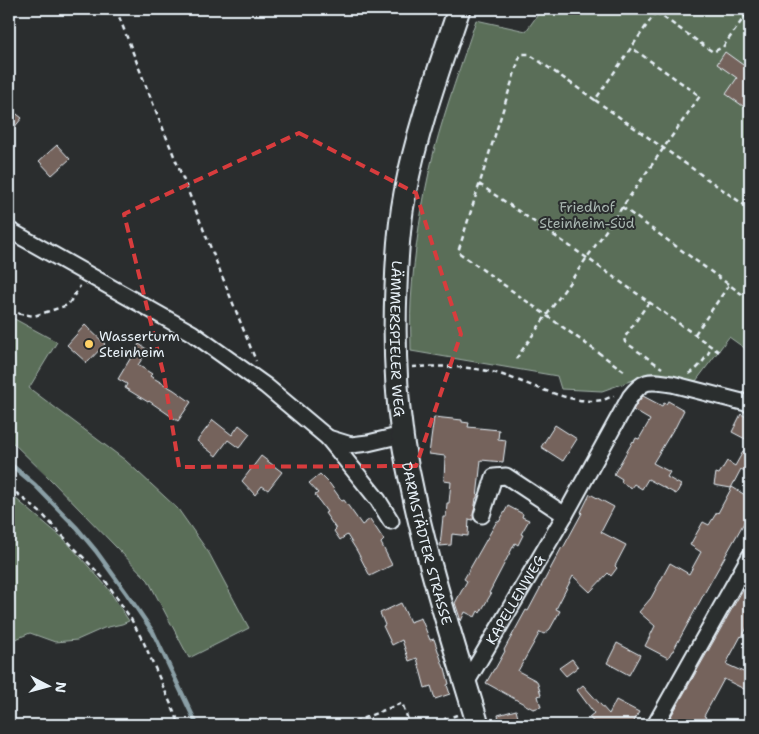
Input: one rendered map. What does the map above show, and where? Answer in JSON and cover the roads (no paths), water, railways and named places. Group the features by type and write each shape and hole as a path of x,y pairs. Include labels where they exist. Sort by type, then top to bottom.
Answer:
{"street":[{"name":"LÄMMERSPIELER WEG","path":"402,435 395,369 394,333 396,267 404,195 420,128 459,9"},
{"path":"9,230 192,333 266,386 328,438 378,500 391,521"},
{"name":"KAPELLENWEG","path":"465,685 630,397 640,384 651,382 672,384 750,404"},
{"path":"328,438 351,445 368,444 402,435"},
{"name":"DARMSTÄDTER STRASSE","path":"402,435 420,525 475,717"},
{"path":"482,516 494,477 506,476 564,515"},
{"path":"655,725 750,556"}],"waterway":[{"path":"9,463 35,485 76,527 127,594 153,632 197,725"}],"place":[{"name":"Wasserturm Steinheim","path":"89,344"}],"park label":[{"name":"Friedhof Steinheim-Süd","path":"587,216"}]}
